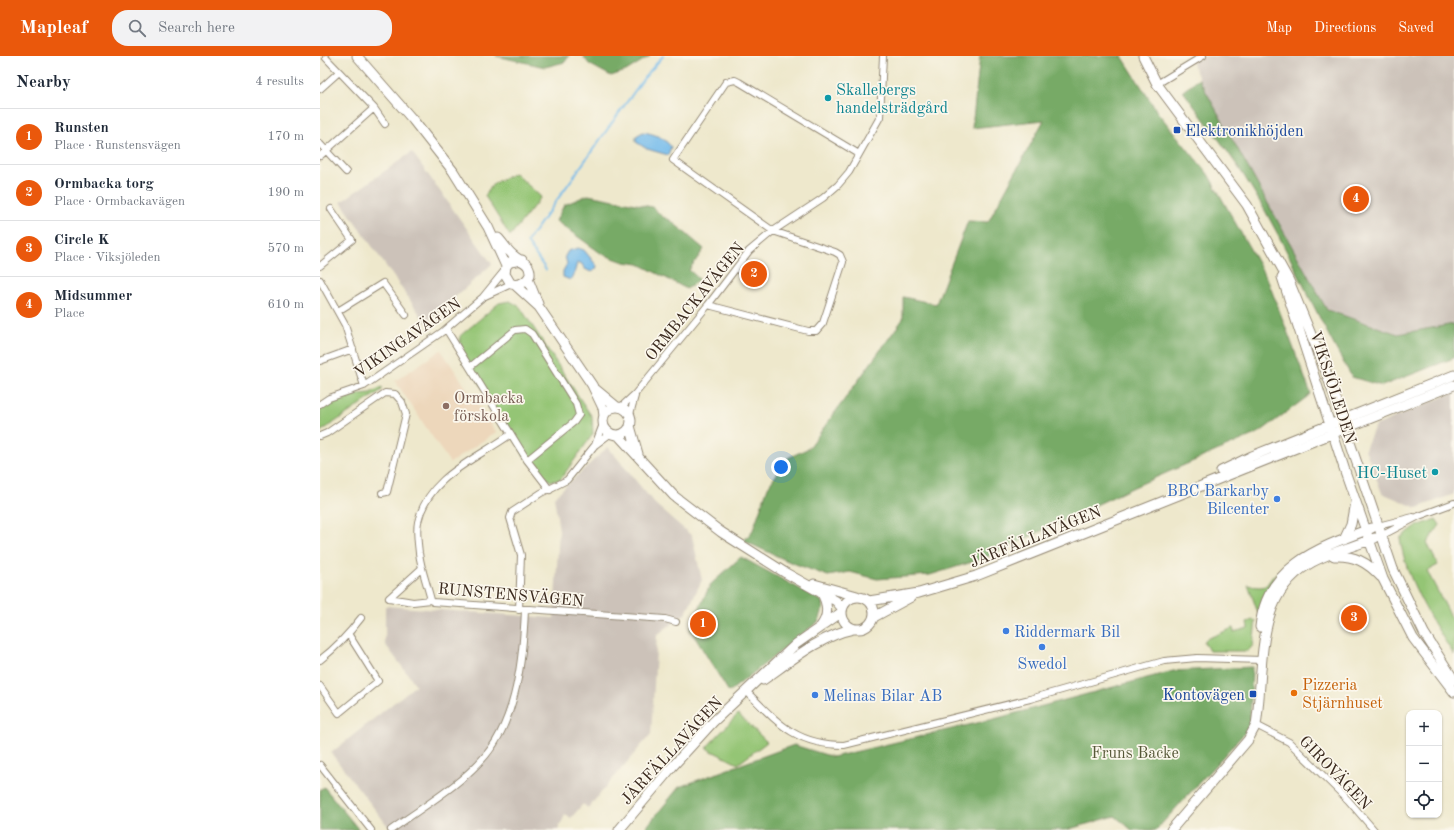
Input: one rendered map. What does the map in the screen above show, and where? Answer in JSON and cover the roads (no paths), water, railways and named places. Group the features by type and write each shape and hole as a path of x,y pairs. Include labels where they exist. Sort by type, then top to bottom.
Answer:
{"street":[{"path":"357,56 413,120 453,171 488,227 506,268 506,278 539,308 592,385 602,408 604,420 615,434 639,455 674,496 721,532 784,572 801,580 836,601 842,610 844,621 853,629 866,627 874,617 874,608 869,601 858,596 801,580"},
{"name":"ORMBACKAVÄGEN","path":"619,407 635,394 708,305 749,251 773,231 823,198 838,185 859,154 880,117 883,56"},
{"name":"VIKSJÖLEDEN","path":"1143,56 1157,84 1247,205 1300,306 1346,428 1393,569 1415,616 1434,651 1454,680"},
{"path":"1157,84 1203,56"},
{"path":"326,58 374,108 385,124"},
{"path":"320,89 339,72"},
{"path":"708,305 808,331 819,329 823,323 843,266 842,258 835,252 773,231 673,160 726,82 735,80 739,82 859,154"},
{"path":"320,156 374,108"},
{"path":"320,144 346,172"},
{"path":"320,266 352,240 331,209"},
{"path":"488,227 514,256 522,260 529,267 530,271 528,279 524,283 513,284"},
{"name":"VIKSJÖLEDEN","path":"1276,258 1333,434 1383,579 1414,638 1454,692"},
{"path":"506,268 510,262 522,260"},
{"name":"VIKINGAVÄGEN","path":"320,404 329,398 364,386 446,329 484,297 506,268"},
{"path":"528,279 539,308"},
{"path":"320,280 338,311 353,349 364,386"},
{"path":"338,311 383,283 406,315"},
{"name":"VIKINGAVÄGEN","path":"484,297 513,284"},
{"path":"446,329 527,460 550,490"},
{"path":"470,367 515,330 525,329 532,334 576,404 578,414 574,422 527,460"},
{"path":"320,361 353,349"},
{"name":"JÄRFÄLLAVÄGEN","path":"1159,502 1252,456 1454,375"},
{"name":"JÄRFÄLLAVÄGEN","path":"869,601 919,593 976,576 1052,547 1159,502 1333,434 1454,384"},
{"path":"592,385 630,414 630,426 639,455"},
{"path":"320,436 385,393 395,394 402,402 406,414 387,492 382,494"},
{"name":"ORMBACKAVÄGEN","path":"630,414 635,394"},
{"path":"391,830 458,780 486,754 500,731 512,704 519,674 522,610 521,555 510,518 512,512 541,493 550,490 567,480 595,445 609,409 619,407"},
{"path":"595,445 615,434 626,432 630,426"},
{"path":"431,600 422,568 418,523 426,500 440,482 511,434"},
{"path":"1344,539 1351,524 1356,500"},
{"path":"1171,830 1248,740 1256,725 1262,660 1268,619 1275,600 1292,577 1309,564 1381,536 1418,516 1454,502"},
{"path":"1262,660 1259,642 1261,621 1268,599 1274,587 1299,560 1366,530 1418,516"},
{"path":"1323,558 1344,556 1357,558 1370,566 1383,579"},
{"name":"RUNSTENSVÄGEN","path":"422,568 389,598 413,602 431,600 433,602 522,610 665,619 676,622"},
{"path":"816,631 823,623 827,610 825,599 821,592"},
{"name":"JÄRFÄLLAVÄGEN","path":"874,617 919,593"},
{"path":"842,610 847,601 858,596"},
{"name":"JÄRFÄLLAVÄGEN","path":"747,692 766,671 796,644 816,631 842,610"},
{"path":"320,660 335,650 349,635 361,618"},
{"name":"JÄRFÄLLAVÄGEN","path":"619,830 672,767 713,722 747,692 800,654 840,631 853,629"},
{"path":"320,686 339,713 378,681 349,635"},
{"path":"747,692 770,716 798,736 831,745 844,745 1022,701 1164,661 1198,658 1262,660"},
{"name":"GIROVÄGEN","path":"1256,725 1289,742 1348,800 1374,830"},
{"path":"320,765 371,830"}],"water":[{"path":"643,132 662,138 671,147 668,155 647,149 636,142 636,136"},
{"path":"578,248 584,250 597,266 596,269 591,272 585,269 581,263 577,263 574,274 570,280 563,277 563,271 567,264 565,256 568,251"}],"waterway":[{"path":"546,270 527,242 644,78 663,56"}],"place":[{"name":"Skallebergs handelsträdgård","path":"828,98"},
{"name":"Elektronikhöjden","path":"1177,130"},
{"name":"Midsummer","path":"1356,199"},
{"name":"Ormbacka torg","path":"754,274"},
{"name":"Ormbacka förskola","path":"446,406"},
{"name":"HC-Huset","path":"1435,472"},
{"name":"BBC Barkarby Bilcenter","path":"1277,499"},
{"name":"Circle K","path":"1354,618"},
{"name":"Runsten","path":"703,624"},
{"name":"Riddermark Bil","path":"1006,631"},
{"name":"Swedol","path":"1042,647"},
{"name":"Pizzeria Stjärnhuset","path":"1294,693"},
{"name":"Kontovägen","path":"1253,694"},
{"name":"Melinas Bilar AB","path":"815,695"}],"park label":[{"name":"Fruns Backe","path":"1135,752"}]}
